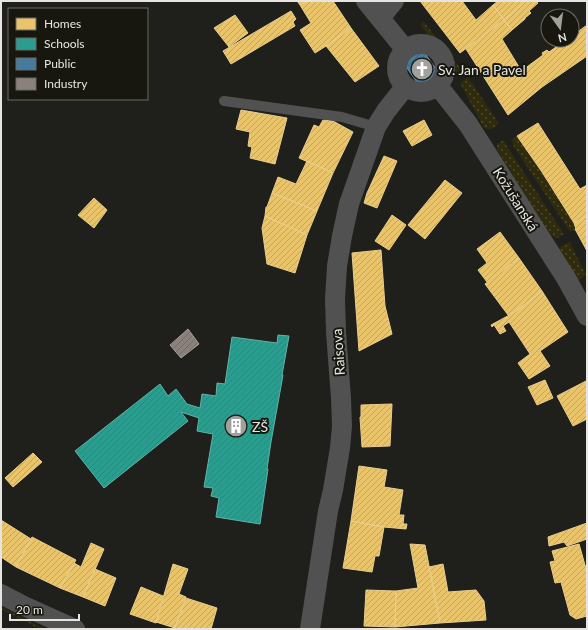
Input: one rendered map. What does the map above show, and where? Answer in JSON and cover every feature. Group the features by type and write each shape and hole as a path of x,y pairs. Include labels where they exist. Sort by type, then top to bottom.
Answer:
{"street":[{"path":"366,1 405,50"},
{"path":"380,18 394,1"},
{"path":"412,45 429,45 436,49 442,55 445,63 443,79 438,86 432,90 418,93 405,87 397,76 397,61 400,55 412,45"},
{"name":"Kožušanská","path":"438,86 468,124 566,278 587,316"},
{"name":"Raisova","path":"310,629 328,511 340,448 342,426 335,299 337,266 342,236 350,204 376,127 386,111 405,87"},
{"path":"1,594 75,629"}],"lane":[{"path":"224,102 342,117 376,127"}],"shaded area":[{"path":"424,22 461,69 457,73 454,72 443,53 420,25"},
{"path":"468,77 497,120 498,124 493,128 484,128 460,83"},
{"path":"517,136 542,172 574,223 576,229 570,232 514,147 512,140"},
{"path":"503,140 564,234 558,238 555,238 546,230 498,151 497,144"},
{"path":"570,242 586,275 577,281 560,251 562,246"},
{"path":"1,607 45,629 40,629 1,609"}],"building: Homes":[{"path":"297,1 307,1 300,5"},
{"path":"307,1 333,1 351,28 315,53 300,30 311,23 300,5"},
{"path":"420,1 462,1 476,20 493,5 504,20 460,53"},
{"path":"498,1 526,1 504,20 493,5"},
{"path":"526,1 536,1 538,3 529,11 531,13 512,30 504,20"},
{"path":"291,11 296,19 293,22 295,26 231,64 223,51"},
{"path":"235,15 248,33 229,47 214,28"},
{"path":"504,20 512,30 502,39 519,67 517,68 520,72 543,55 542,53 547,50 549,52 555,48 580,48 580,30 587,25 587,56 542,87 508,115 466,49"},
{"path":"351,28 379,66 355,82 326,46"},
{"path":"241,110 287,118 275,164 250,158 252,147 248,146 250,132 236,129"},
{"path":"323,120 333,121 353,132 333,173 299,158 314,125 319,127"},
{"path":"424,120 432,135 412,146 403,131"},
{"path":"538,123 580,189 587,185 587,216 574,223 517,136"},
{"path":"384,156 397,161 377,208 364,203"},
{"path":"307,161 333,173 317,211 272,193 278,177 296,184"},
{"path":"445,180 462,193 425,239 408,225"},
{"path":"272,193 317,211 307,235 265,216 266,207"},
{"path":"94,198 107,210 94,228 78,215"},
{"path":"392,215 406,225 389,250 375,241"},
{"path":"265,216 307,235 295,273 267,264 262,228"},
{"path":"587,216 587,251 575,229 574,223"},
{"path":"500,232 519,258 487,282 478,270 487,263 477,249"},
{"path":"381,250 385,306 392,334 359,351 352,253"},
{"path":"519,258 542,291 515,312 508,315 485,284"},
{"path":"542,291 568,332 540,351 550,366 529,379 518,363 530,354 509,322 503,326 506,331 500,334 494,325 492,327 491,325 515,312"},
{"path":"545,380 553,398 537,405 528,387"},
{"path":"586,381 587,419 573,426 557,396"},
{"path":"392,404 390,446 362,447 360,417 361,405"},
{"path":"33,453 42,462 13,487 5,478"},
{"path":"359,466 387,470 384,487 403,490 399,515 404,515 403,524 407,524 406,529 351,521"},
{"path":"1,520 31,539 16,567 1,557"},
{"path":"351,521 384,527 379,556 375,556 372,572 343,568"},
{"path":"587,523 587,539 567,546 564,542 549,546 548,537"},
{"path":"32,537 76,560 60,588 16,567"},
{"path":"91,543 104,549 83,597 60,588 74,563 81,567"},
{"path":"410,544 425,545 440,623 395,627 396,591 418,588"},
{"path":"579,544 587,572 587,616 576,619 570,615 561,582 555,583 550,562 555,561 552,551"},
{"path":"173,564 188,569 179,594 186,597 175,628 156,622"},
{"path":"443,564 448,592 476,590 484,601 486,620 440,623 429,567"},
{"path":"95,569 116,578 105,606 83,597"},
{"path":"141,587 163,596 156,623 130,614"},
{"path":"366,590 396,591 395,627 364,626"},
{"path":"186,598 217,608 211,629 174,629"}],"building: Schools":[{"name":"ZŠ","path":"278,335 289,336 271,442 260,524 216,517 219,498 211,496 213,488 204,487 213,434 197,431 199,418 181,412 188,421 104,488 75,451 160,384 168,396 176,389 187,404 200,408 202,394 216,396 217,383 225,384 232,337 277,343"}],"building: Public":[{"name":"Sv. Jan a Pavel","path":"415,51 426,55 438,72 422,85 419,85 407,68 407,58"}],"building: Industry":[{"path":"188,329 199,344 181,358 170,345"}],"place":[{"name":"Sv. Jan a Pavel","path":"422,69"},
{"name":"ZŠ","path":"236,426"}]}
